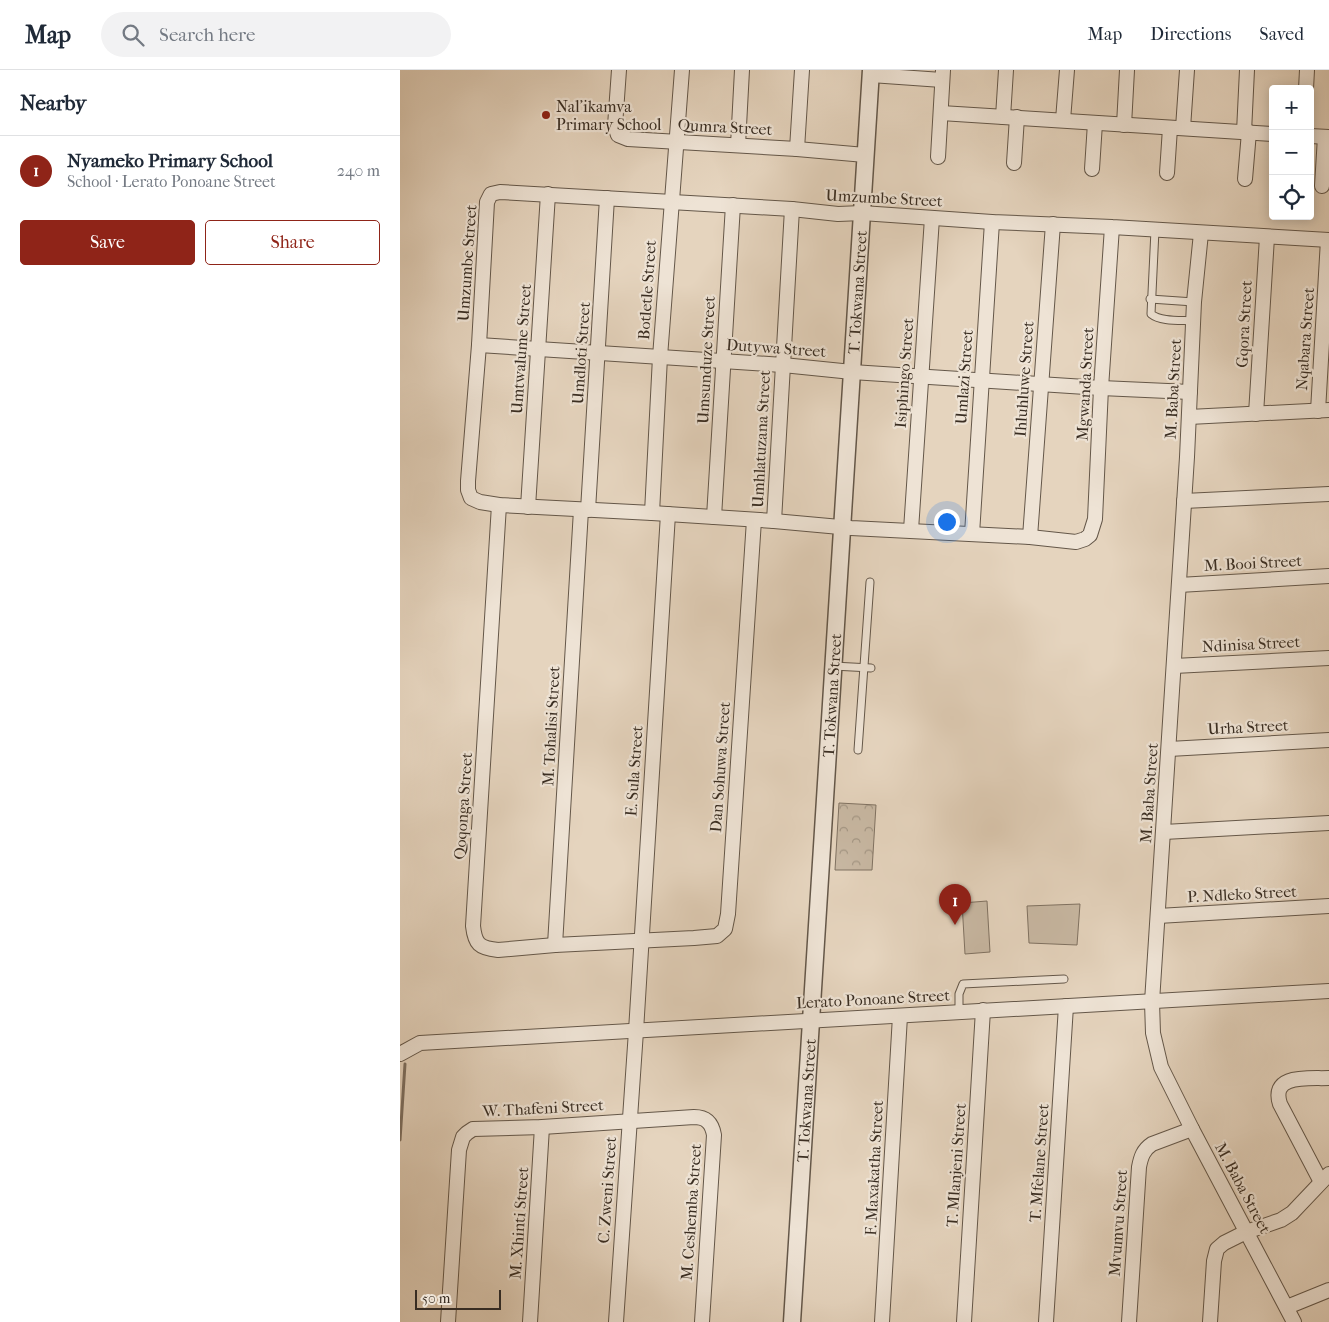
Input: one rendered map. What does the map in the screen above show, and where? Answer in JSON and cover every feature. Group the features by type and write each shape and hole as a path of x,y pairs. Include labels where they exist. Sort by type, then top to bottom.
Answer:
{"street":[{"name":"Qumra Street","path":"619,70 615,126 618,135 628,139 797,149 865,156"},
{"name":"Botletle Street","path":"652,513 670,201 677,142 682,70"},
{"path":"738,145 742,70"},
{"path":"797,149 802,70"},
{"path":"1006,70 1014,163"},
{"path":"1063,120 1066,70"},
{"path":"1124,124 1127,70"},
{"path":"1167,173 1187,70"},
{"path":"1245,179 1247,70"},
{"path":"1306,85 1307,70"},
{"path":"871,72 943,75 938,157"},
{"name":"T. Tokwana Street","path":"792,1322 871,72"},
{"path":"941,113 1269,134"},
{"path":"1092,169 1095,123"},
{"path":"1314,136 1327,137 1322,186"},
{"name":"Umzumbe Street","path":"1084,539 1076,542 1030,537 499,505 480,502 471,498 468,490 487,202 491,194 500,192 548,194 792,209 838,214 862,213 1329,240"},
{"name":"Umtwalume Street","path":"528,506 548,194"},
{"name":"Umdloti Street","path":"585,510 608,198"},
{"name":"Umsunduze Street","path":"714,518 732,205"},
{"name":"Umhlatuzana Street","path":"774,521 792,209"},
{"name":"Isiphingo Street","path":"912,530 932,218"},
{"name":"Umlazi Street","path":"972,534 992,222"},
{"name":"Ihluhluwe Street","path":"1030,537 1053,224"},
{"name":"Mgwanda Street","path":"1084,539 1090,535 1095,519 1101,388 1112,227"},
{"name":"M. Baba Street","path":"1201,233 1194,302 1179,585 1152,1002 1154,1033 1161,1067 1294,1322"},
{"name":"Gqora Street","path":"1256,414 1267,237"},
{"name":"Nqabara Street","path":"1323,410 1329,240"},
{"name":"Dutywa Street","path":"479,345 783,365 852,372 1190,392"},
{"path":"1189,417 1323,410"},
{"path":"1184,501 1329,494"},
{"name":"Qoqonga Street","path":"499,505 473,926 474,935 476,941 481,946 498,950 555,945 641,942"},
{"name":"M. Tohalisi Street","path":"555,945 585,510"},
{"name":"E. Sula Street","path":"636,1031 668,514"},
{"name":"Dan Sohuwa Street","path":"641,942 717,936 722,933 727,924 754,520"},
{"name":"M. Booi Street","path":"1179,585 1329,576"},
{"name":"Ndinisa Street","path":"1174,666 1329,658"},
{"name":"Urha Street","path":"1169,749 1329,740"},
{"path":"1164,832 1329,824"},
{"name":"P. Ndleko Street","path":"1158,916 1329,906"},
{"name":"Lerato Ponoane Street","path":"400,1054 420,1043 1329,991"},
{"name":"T. Mfelane Street","path":"1046,1322 1066,1006"},
{"name":"T. Mlanjeni Street","path":"964,1322 983,1010"},
{"name":"F. Maxakatha Street","path":"882,1322 900,1016"},
{"name":"C. Zweni Street","path":"616,1322 636,1031"},
{"path":"1210,1322 1215,1253 1224,1243 1246,1232 1281,1220 1292,1213 1325,1178 1280,1104 1279,1092 1285,1082 1295,1079 1329,1078"},
{"name":"W. Thafeni Street","path":"448,1322 459,1150 463,1137 467,1133 473,1129 542,1127 694,1117"},
{"name":"M. Ceshemba Street","path":"694,1117 701,1117 709,1122 714,1135 702,1322"},
{"name":"M. Xhinti Street","path":"530,1322 542,1127"},
{"name":"Mvumvu Street","path":"1129,1322 1141,1157 1146,1148 1152,1144 1192,1129"},
{"path":"1287,1307 1329,1290"}],"lane":[{"path":"1155,230 1150,314 1154,317 1194,321"},
{"path":"1150,299 1194,302"},
{"path":"858,750 867,668 870,582"},
{"path":"833,666 867,668"},
{"path":"959,1012 959,994 963,984 1064,979"}],"green space":[{"path":"839,803 876,805 872,870 835,870"},
{"path":"987,901 990,952 965,954 962,903"},
{"path":"1080,904 1077,945 1029,943 1027,906"}],"waterway":[{"path":"400,1140 405,1064"}],"place":[{"name":"Nal'ikamva Primary School","path":"546,115"},
{"name":"Nyameko Primary School","path":"955,925"}]}
